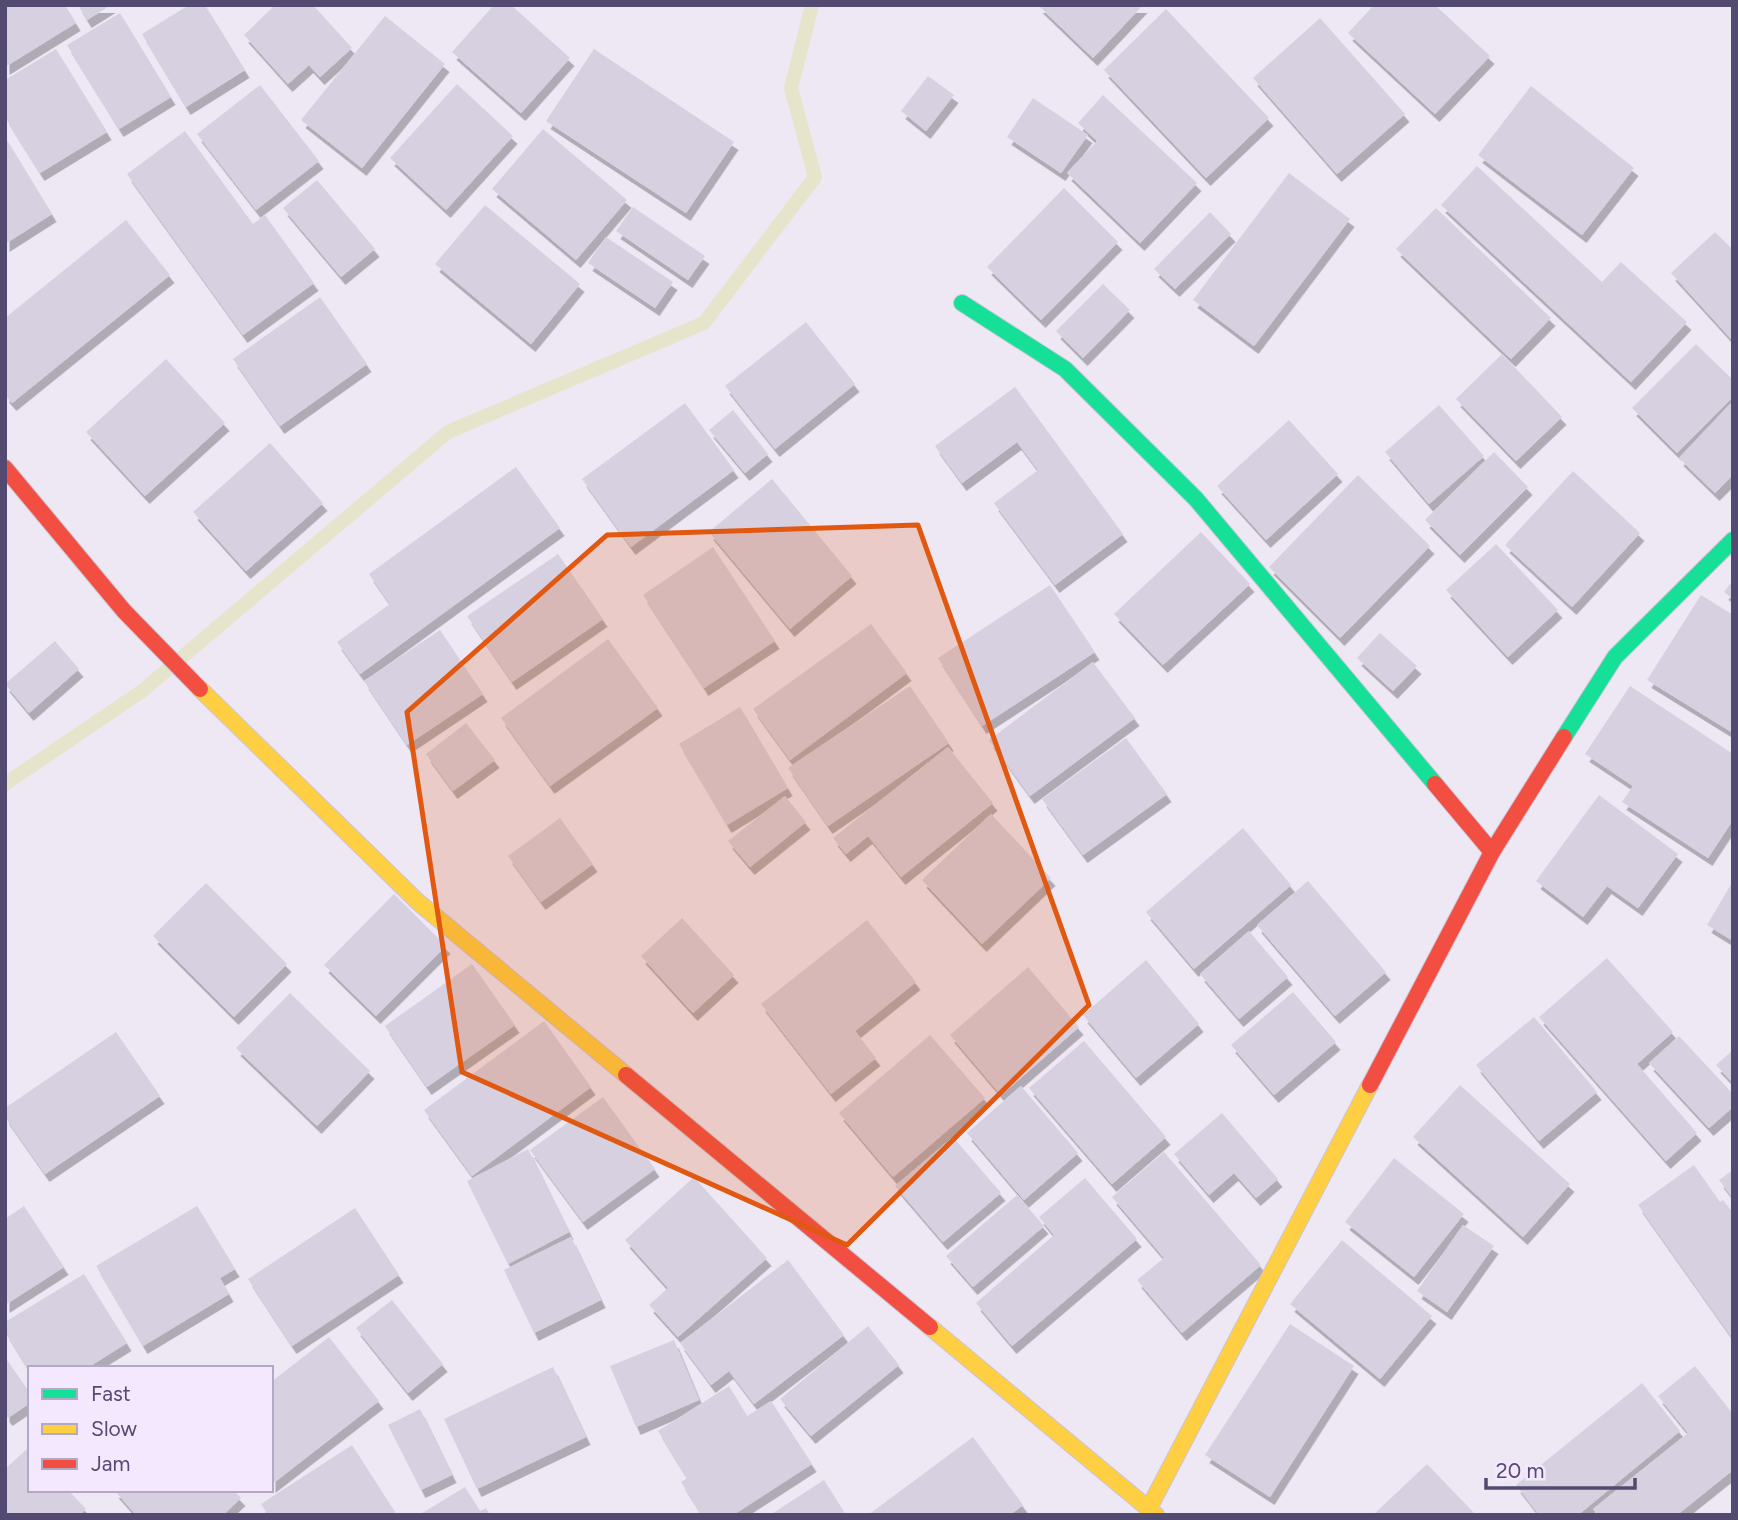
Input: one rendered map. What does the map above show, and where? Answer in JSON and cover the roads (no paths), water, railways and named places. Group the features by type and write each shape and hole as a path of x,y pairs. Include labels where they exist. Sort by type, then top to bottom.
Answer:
{"street":[{"path":"962,303 1065,369 1196,499 1492,852"},
{"path":"5,468 124,611 190,680 418,902 1152,1511 1492,852 1615,657 1733,540"}],"waterway":[{"path":"5,784 142,691 448,432 704,323 815,177 791,88 812,5"}]}
